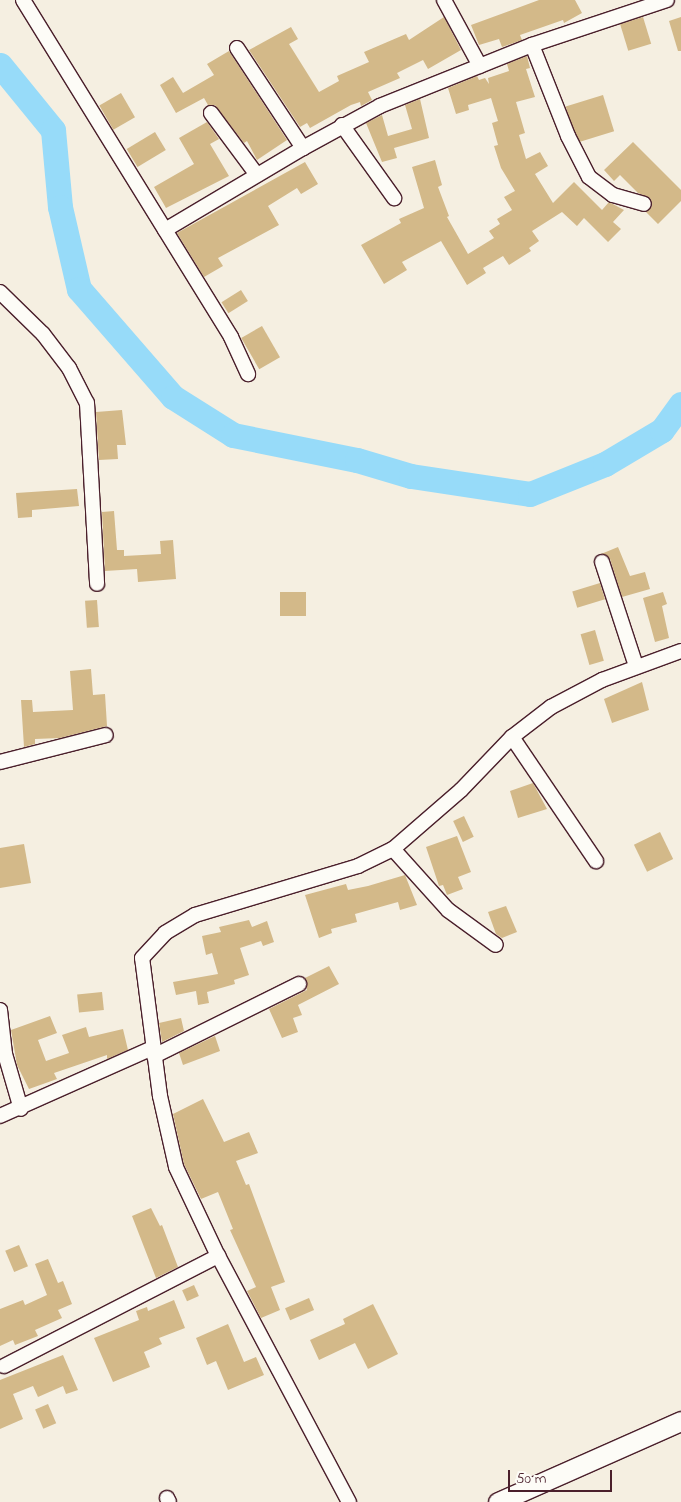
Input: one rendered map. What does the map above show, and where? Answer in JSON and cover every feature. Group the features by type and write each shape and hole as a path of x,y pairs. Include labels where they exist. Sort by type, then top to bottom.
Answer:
{"street":[{"path":"23,0 231,337 248,374"},
{"path":"444,0 480,66"},
{"path":"165,230 342,125 428,84 532,45 667,0"},
{"path":"532,45 568,136 589,176 613,195 644,204"},
{"path":"237,48 303,148"},
{"path":"211,113 257,175"},
{"path":"342,125 394,198"},
{"path":"0,292 43,334 69,368 87,403 97,584"},
{"path":"602,562 636,666"},
{"path":"348,1502 218,1256 172,1154 153,1052 141,962 147,950 165,933 219,906 342,871 393,849 461,790 512,737 564,699 636,666 681,651"},
{"path":"0,762 106,736"},
{"path":"512,737 596,861"},
{"path":"393,849 448,910 496,945"},
{"path":"0,1116 21,1109 153,1052 299,984"},
{"path":"0,1010 6,1060 21,1109"},
{"path":"4,1366 218,1256"},
{"path":"498,1502 681,1421"}],"building":[{"path":"539,0 575,0 582,13 564,23 563,20 520,35 522,40 502,47 499,39 479,45 471,25"},
{"path":"444,17 461,50 428,69 423,60 397,73 400,78 368,92 372,100 361,106 360,102 351,105 310,128 307,123 300,127 249,50 291,27 298,39 289,44 319,92 339,81 337,76 369,62 364,52 406,34 409,40"},
{"path":"643,17 651,44 628,51 620,24"},
{"path":"681,17 681,51 678,51 669,21"},
{"path":"229,51 287,140 257,160 247,141 244,143 215,105 208,105 204,98 176,113 160,85 173,77 183,93 214,75 207,64"},
{"path":"527,56 530,68 526,69 535,97 516,102 525,133 519,135 526,159 540,152 548,166 535,174 553,203 574,182 602,210 609,202 624,210 613,222 621,229 608,242 584,218 577,226 562,212 532,231 539,241 529,248 531,251 509,265 503,256 483,268 486,273 467,285 441,241 402,262 407,270 384,284 361,245 401,223 399,219 424,208 412,167 435,160 442,185 438,187 449,216 447,217 468,254 494,238 489,231 500,224 497,219 512,210 504,197 515,191 501,168 494,146 498,145 492,123 498,121 491,98 468,105 469,110 456,114 448,88 477,76 479,80 485,78 489,84 488,78 509,71 507,64"},
{"path":"121,93 135,117 113,130 99,106"},
{"path":"603,95 614,131 577,143 566,106"},
{"path":"420,99 429,138 394,148 397,158 382,162 366,123 382,115 388,136 412,129 405,105"},
{"path":"207,122 219,139 210,144 229,176 166,208 154,187 194,164 179,138"},
{"path":"155,132 166,150 138,167 127,149"},
{"path":"633,142 681,190 681,201 658,224 646,212 652,206 650,198 638,193 620,175 614,181 604,170"},
{"path":"305,162 318,184 301,194 297,188 268,206 279,225 218,258 223,266 204,277 177,233"},
{"path":"241,290 248,301 228,313 221,302"},
{"path":"262,326 280,357 259,369 241,338"},
{"path":"122,410 126,445 117,445 118,459 99,460 96,412"},
{"path":"77,489 79,506 32,510 32,517 18,518 16,493"},
{"path":"114,511 117,550 124,550 124,556 161,554 160,541 173,540 176,579 138,582 137,569 105,571 102,512"},
{"path":"618,547 630,576 645,572 650,589 622,597 610,559 601,554"},
{"path":"600,583 605,599 577,608 572,591"},
{"path":"280,592 306,592 306,616 280,616"},
{"path":"663,592 667,604 662,606 669,638 655,642 643,598"},
{"path":"97,600 99,627 87,628 85,601"},
{"path":"595,630 604,661 589,665 581,634"},
{"path":"91,669 93,695 105,694 107,726 60,738 35,739 35,744 24,747 21,700 32,700 33,712 73,710 70,671"},
{"path":"642,682 649,710 612,723 604,699"},
{"path":"533,783 547,809 518,818 510,791"},
{"path":"464,816 474,837 463,842 453,821"},
{"path":"660,832 673,859 647,872 634,845"},
{"path":"457,836 471,872 458,877 463,889 447,895 443,885 439,886 426,847"},
{"path":"24,844 31,883 0,888 0,848"},
{"path":"405,875 417,905 400,910 398,902 355,914 357,922 331,929 332,933 319,938 305,895 346,884 348,890 368,886"},
{"path":"506,906 517,932 502,938 496,934 488,912"},
{"path":"249,920 252,927 267,921 274,942 263,946 261,941 240,948 249,975 234,980 235,984 207,992 209,1003 198,1005 196,991 176,995 173,982 218,974 212,953 206,955 202,936 221,932 219,927"},
{"path":"329,966 339,984 298,1005 302,1015 293,1018 298,1032 282,1038 269,1009 307,990 305,978"},
{"path":"102,992 104,1010 79,1013 77,995"},
{"path":"50,1016 57,1033 38,1040 46,1061 69,1053 62,1035 86,1027 89,1037 123,1029 128,1050 107,1059 107,1055 54,1073 57,1079 29,1089 17,1065 11,1030"},
{"path":"181,1018 184,1031 162,1042 159,1023"},
{"path":"215,1036 220,1051 183,1065 179,1053"},
{"path":"203,1099 224,1142 249,1132 258,1153 236,1161 246,1185 249,1184 285,1282 271,1287 280,1310 261,1318 247,1291 256,1287 230,1230 233,1229 218,1192 201,1199 184,1164 173,1114"},
{"path":"151,1208 160,1226 162,1225 178,1267 156,1278 132,1216"},
{"path":"19,1245 28,1266 14,1272 5,1251"},
{"path":"48,1259 58,1283 63,1281 72,1304 58,1310 62,1318 35,1330 38,1336 15,1345 13,1340 0,1346 0,1309 23,1300 25,1305 47,1295 35,1264"},
{"path":"194,1285 199,1296 187,1301 182,1290"},
{"path":"309,1298 314,1310 290,1320 285,1308"},
{"path":"174,1300 185,1328 159,1338 162,1344 144,1352 150,1367 113,1382 94,1338 139,1320 136,1311 147,1307 148,1311"},
{"path":"373,1304 398,1354 368,1369 355,1343 319,1360 310,1340 345,1324 343,1319"},
{"path":"228,1324 244,1362 256,1357 264,1375 228,1390 216,1361 207,1365 196,1338"},
{"path":"63,1355 78,1390 66,1394 63,1386 38,1397 33,1386 13,1394 23,1419 0,1429 0,1380"},
{"path":"48,1404 56,1423 43,1429 35,1409"}],"waterway":[{"path":"0,65 53,130 60,207 79,289 173,397 233,435 357,460 411,476 530,494 605,464 662,430 681,404"}]}
